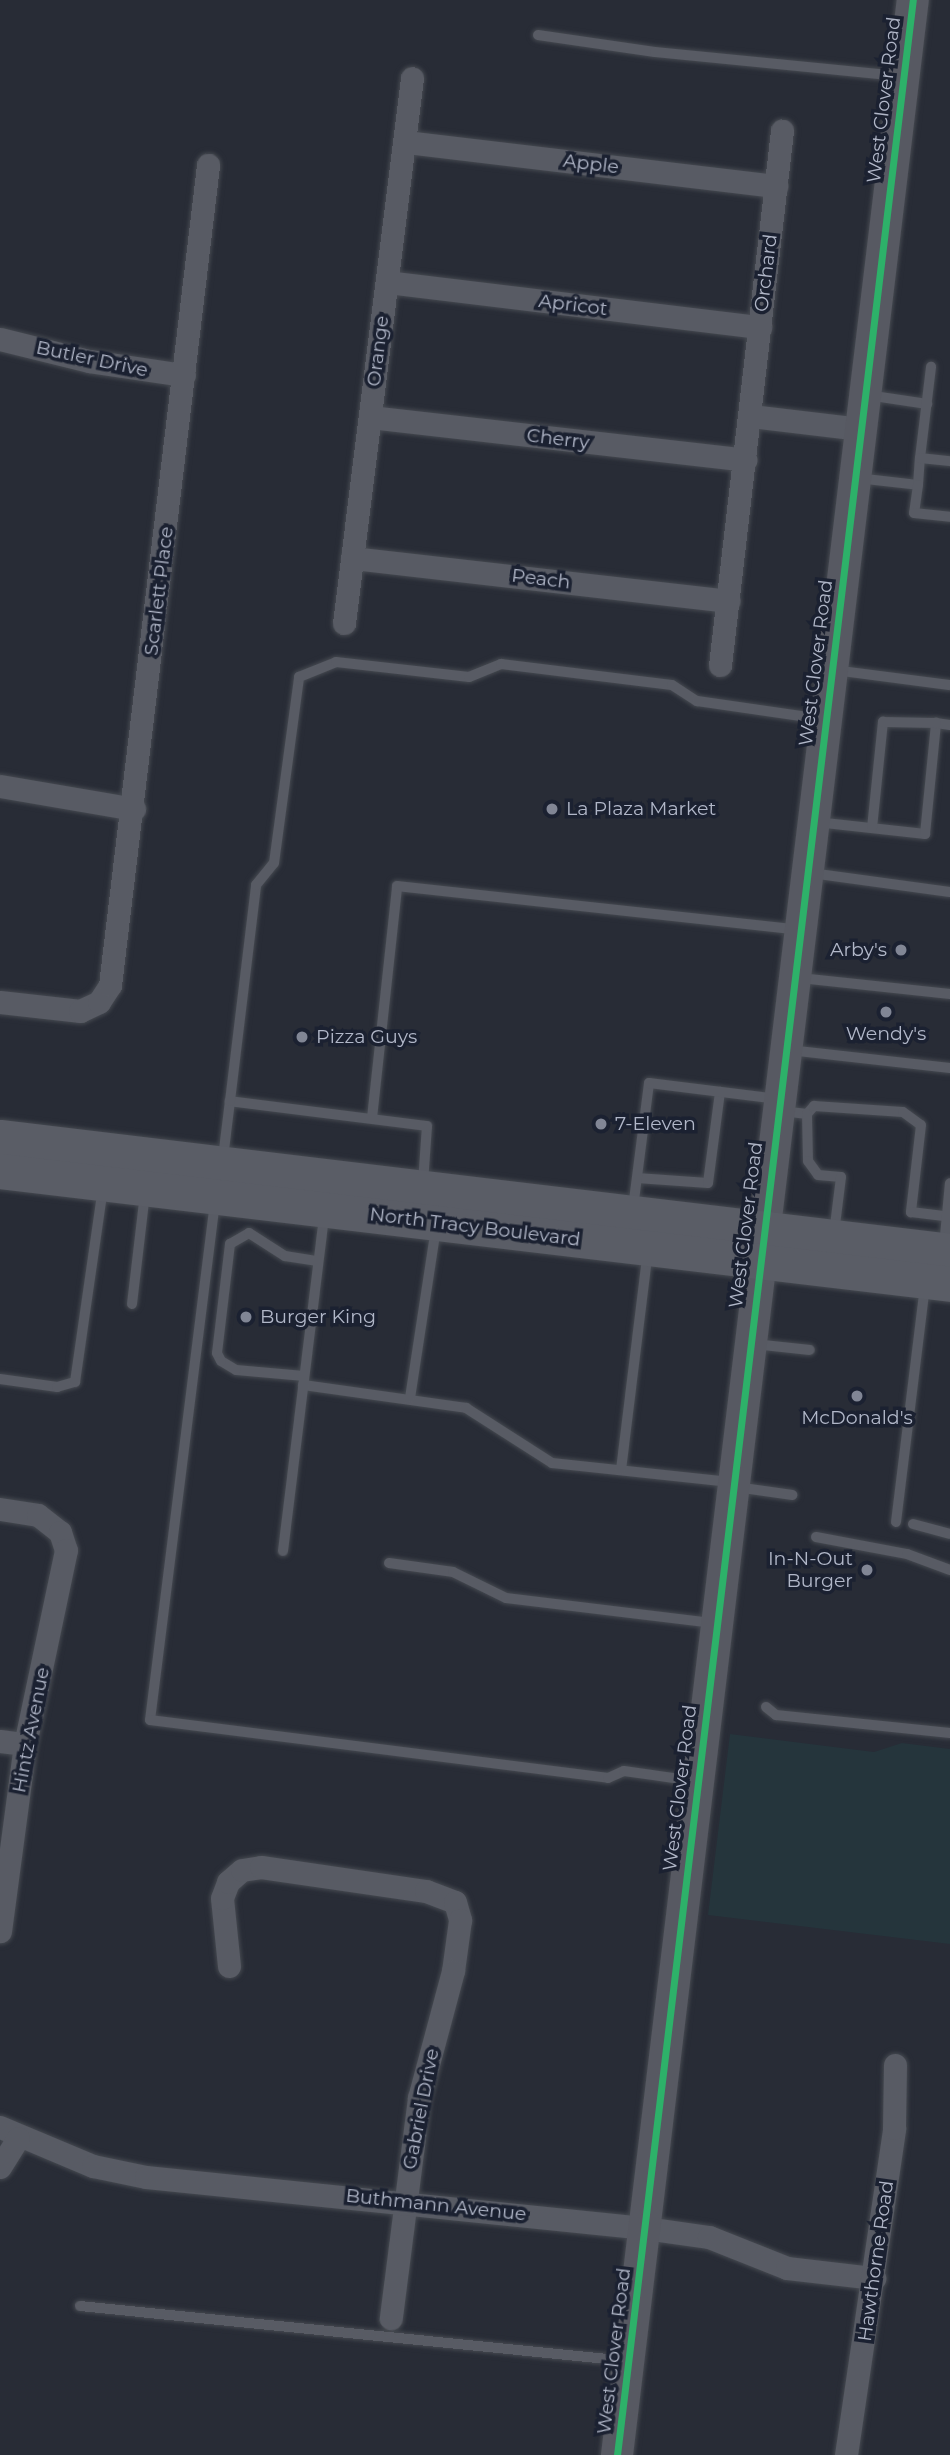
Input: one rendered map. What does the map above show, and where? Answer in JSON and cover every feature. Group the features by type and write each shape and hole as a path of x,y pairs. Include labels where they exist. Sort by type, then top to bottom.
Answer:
{"main road":[{"name":"North Tracy Boulevard","path":"0,1137 105,1166 234,1187 324,1209 444,1217 649,1249 760,1245 833,1236 947,1239"},
{"name":"North Tracy Boulevard","path":"0,1171 105,1166"},
{"name":"North Tracy Boulevard","path":"234,1187 413,1194 632,1213 760,1245 938,1283"}],"street":[{"name":"West Clover Road","path":"617,2455 646,2228 748,1343 913,0"},
{"name":"Orange","path":"344,623 412,78"},
{"name":"Orchard","path":"720,665 746,460 782,131"},
{"name":"Apple","path":"406,142 776,186"},
{"name":"Scarlett Place","path":"0,1002 68,1011 90,1008 106,995 113,975 208,165"},
{"name":"Apricot","path":"387,282 760,327"},
{"name":"Butler Drive","path":"0,339 89,361 184,375"},
{"path":"751,416 860,429"},
{"name":"Cherry","path":"370,417 746,460"},
{"name":"Peach","path":"352,558 729,601"},
{"path":"0,786 134,809"},
{"name":"Hintz Avenue","path":"0,1509 38,1515 60,1532 66,1550 64,1574 25,1744 0,1931"},
{"path":"0,1741 25,1744"},
{"name":"Gabriel Drive","path":"229,1966 222,1898 228,1882 242,1870 261,1867 426,1891 454,1902 460,1920 453,1971 419,2098 391,2318"},
{"name":"Hawthorne Road","path":"846,2455 894,2128 895,2065"},
{"path":"0,2167 9,2132"},
{"name":"Buthmann Avenue","path":"9,2132 93,2166 146,2177 406,2201 646,2228 709,2237 788,2268 874,2278"}],"lane":[{"path":"538,36 655,52 902,76"},
{"path":"931,367 914,513 950,517"},
{"path":"864,395 927,404"},
{"path":"920,458 950,461"},
{"path":"854,478 918,485"},
{"path":"697,1781 624,1771 608,1778 150,1720 234,1187 230,1101 256,884 274,863 299,677 336,662 469,677 501,664 672,685 696,701 825,720"},
{"path":"831,670 950,685"},
{"path":"872,828 883,722 950,725"},
{"path":"813,822 925,834 936,723"},
{"path":"807,872 950,892"},
{"path":"372,1118 397,886 800,930"},
{"path":"794,978 950,993"},
{"path":"786,1049 950,1068"},
{"path":"632,1213 649,1083 720,1092 777,1104 807,1114"},
{"path":"637,1178 708,1183 720,1092"},
{"path":"230,1101 427,1126 413,1194"},
{"path":"833,1236 841,1177 818,1175 808,1161 807,1114 814,1106 903,1112 921,1125 911,1212 947,1239"},
{"path":"0,1379 57,1387 75,1382 105,1166"},
{"path":"132,1304 148,1171"},
{"path":"947,1239 950,1183"},
{"path":"555,1218 592,1208"},
{"path":"283,1550 324,1209"},
{"path":"410,1398 444,1217"},
{"path":"318,1261 285,1256 249,1233 230,1244 217,1353 221,1361 236,1370 466,1408 552,1463 733,1484 792,1495"},
{"path":"621,1470 649,1249"},
{"path":"896,1522 938,1283"},
{"path":"748,1343 810,1350"},
{"path":"914,1524 950,1534"},
{"path":"816,1537 907,1554 950,1570"},
{"path":"389,1563 453,1572 506,1598 716,1623"},
{"path":"765,1707 776,1715 950,1733"},
{"path":"80,2306 629,2362"}],"shaded area":[{"path":"730,1734 874,1752 902,1743 950,1749 950,1944 708,1915"}],"cycle path":[{"path":"617,2455 913,0"}],"place":[{"name":"La Plaza Market","path":"552,809"},
{"name":"Arby's","path":"901,950"},
{"name":"Wendy's","path":"886,1012"},
{"name":"Pizza Guys","path":"302,1037"},
{"name":"7-Eleven","path":"601,1124"},
{"name":"Burger King","path":"246,1317"},
{"name":"McDonald's","path":"857,1396"},
{"name":"In-N-Out Burger","path":"867,1570"}]}
